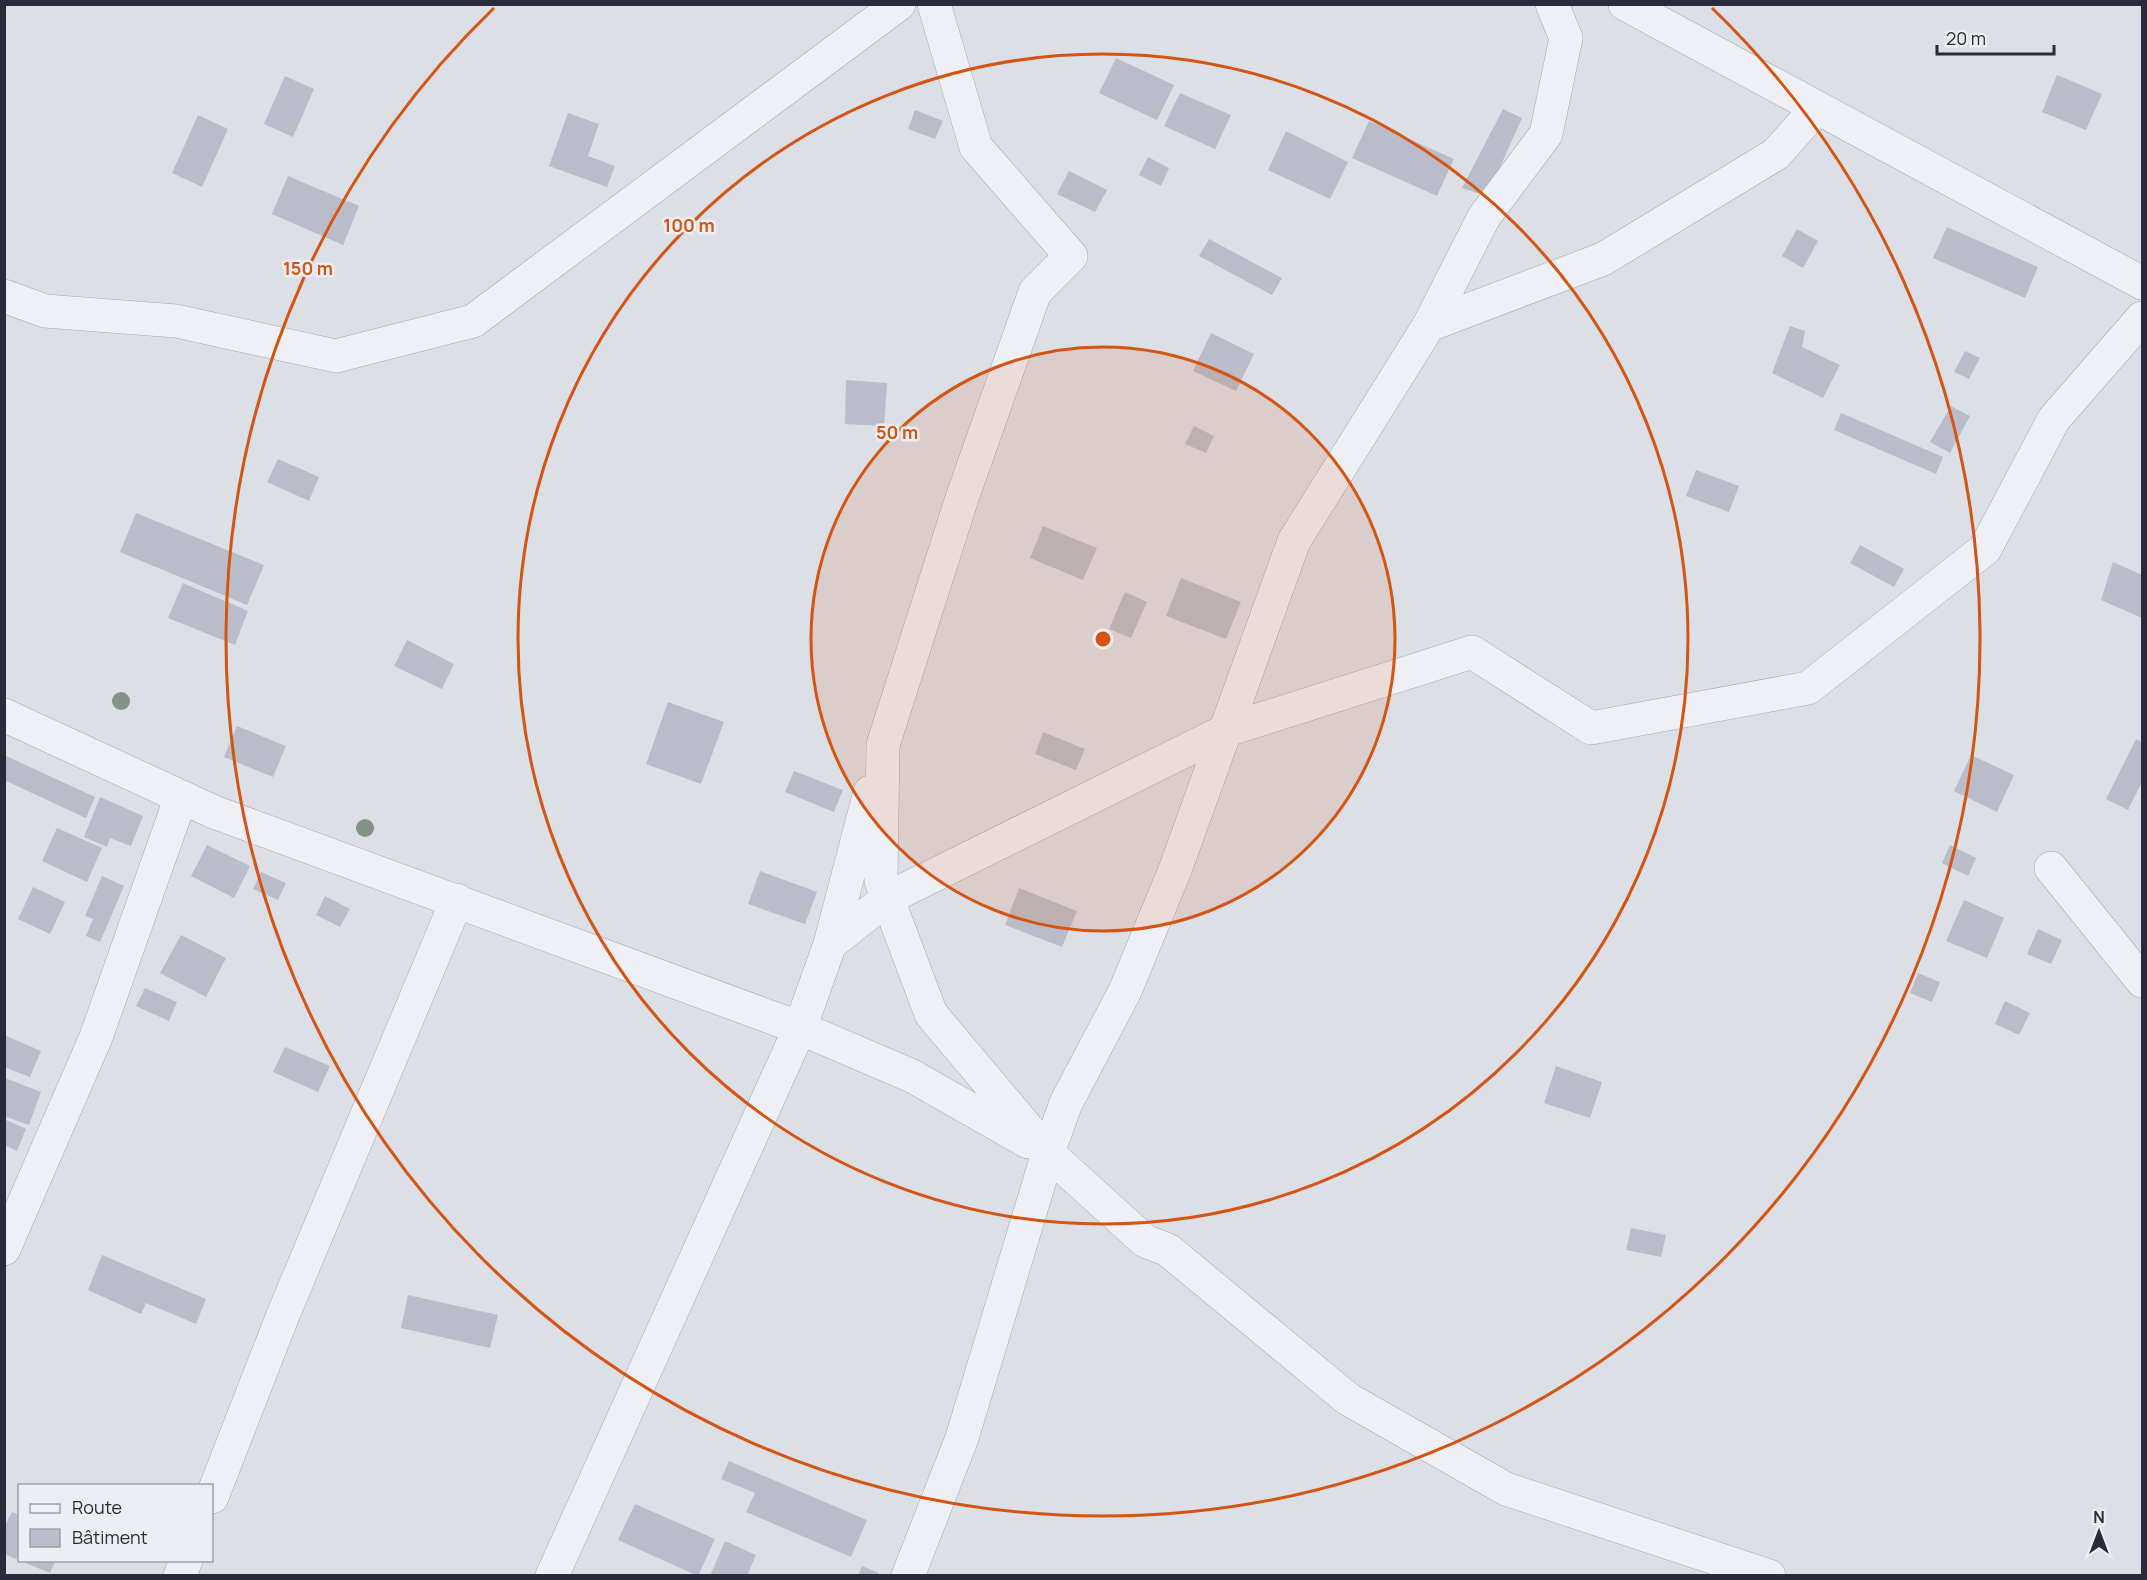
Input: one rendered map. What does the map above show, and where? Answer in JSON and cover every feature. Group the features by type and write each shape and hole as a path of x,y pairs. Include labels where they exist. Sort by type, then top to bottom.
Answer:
{"street":[{"path":"4,296 45,310 176,321 336,356 473,321 900,4"},
{"path":"552,1575 800,1028 830,944 882,745 962,498 1035,292 1071,256 976,147 934,4"},
{"path":"908,1575 962,1438 1048,1153 1066,1103 1125,992 1227,730 1294,541 1429,325 1484,217 1546,134 1566,38 1552,4"},
{"path":"1625,4 2142,283"},
{"path":"1429,325 1603,259 1776,154 1816,109"},
{"path":"830,944 888,898 1227,730 1472,652 1591,728 1808,688 1985,549 2054,419 2142,318"},
{"path":"4,716 214,812 800,1028 912,1076 1048,1153"},
{"path":"882,745 881,881 931,1014 1048,1153 1145,1241 1168,1250 1348,1399 1506,1490 1769,1575"},
{"path":"4,1250 96,1037 181,797"},
{"path":"2051,868 2142,981"},
{"path":"213,1494 283,1316 457,900"}],"building":[{"path":"1116,58 1174,85 1157,120 1099,93"},
{"path":"2057,75 2102,94 2086,130 2042,112"},
{"path":"285,76 314,89 293,137 264,124"},
{"path":"1180,93 1231,115 1215,149 1164,126"},
{"path":"1503,109 1522,118 1487,196 1462,188"},
{"path":"915,110 943,121 935,139 908,129"},
{"path":"568,113 599,124 588,156 615,166 607,187 549,166"},
{"path":"198,115 228,129 202,187 172,173"},
{"path":"1369,121 1454,159 1437,196 1352,158"},
{"path":"1286,131 1348,162 1330,199 1268,170"},
{"path":"1148,157 1169,168 1161,186 1139,175"},
{"path":"1069,171 1107,190 1095,212 1057,194"},
{"path":"288,176 359,206 343,245 272,214"},
{"path":"1947,227 2038,267 2025,298 1933,258"},
{"path":"1797,229 1818,241 1803,268 1782,256"},
{"path":"1209,239 1282,278 1272,295 1199,256"},
{"path":"1790,326 1805,331 1802,347 1840,365 1823,398 1772,373"},
{"path":"1211,333 1254,354 1236,391 1193,371"},
{"path":"1965,351 1980,358 1969,379 1954,372"},
{"path":"846,380 887,383 884,426 845,424"},
{"path":"1951,406 1970,416 1950,453 1930,442"},
{"path":"1841,413 1943,457 1936,474 1834,430"},
{"path":"1194,426 1214,436 1206,453 1185,444"},
{"path":"278,459 319,477 309,501 267,482"},
{"path":"1696,470 1739,486 1729,512 1686,496"},
{"path":"136,513 264,565 247,605 120,552"},
{"path":"1043,526 1097,548 1083,580 1030,558"},
{"path":"1860,545 1904,569 1894,587 1850,563"},
{"path":"2113,562 2142,575 2142,618 2101,600"},
{"path":"1181,578 1241,602 1226,639 1166,616"},
{"path":"183,583 248,611 235,645 168,618"},
{"path":"1125,592 1147,602 1131,638 1109,629"},
{"path":"407,640 454,664 442,689 394,666"},
{"path":"668,702 724,722 701,784 646,764"},
{"path":"237,726 286,746 273,777 224,757"},
{"path":"1043,732 1085,749 1076,770 1035,754"},
{"path":"2136,739 2142,742 2142,782 2128,810 2106,799"},
{"path":"4,755 95,797 86,818 4,780"},
{"path":"1971,755 2014,775 1997,812 1954,791"},
{"path":"794,771 843,790 834,812 785,792"},
{"path":"100,797 143,816 131,846 110,838 107,847 84,837"},
{"path":"57,828 102,848 87,882 42,861"},
{"path":"207,845 250,866 234,898 191,876"},
{"path":"1950,845 1976,858 1968,876 1942,863"},
{"path":"760,871 817,892 805,924 748,904"},
{"path":"261,872 286,883 278,900 253,889"},
{"path":"102,876 124,886 100,942 86,936 93,919 85,916"},
{"path":"33,887 65,902 50,934 18,919"},
{"path":"1019,888 1077,911 1062,947 1005,925"},
{"path":"325,896 350,909 340,927 316,915"},
{"path":"1964,900 2004,918 1987,958 1946,941"},
{"path":"2038,929 2062,940 2051,964 2027,954"},
{"path":"181,935 226,958 206,997 160,973"},
{"path":"1918,973 1940,982 1932,1002 1910,993"},
{"path":"145,988 177,1002 169,1021 136,1006"},
{"path":"2005,1001 2030,1013 2019,1035 1995,1024"},
{"path":"4,1035 41,1051 30,1077 4,1067"},
{"path":"285,1047 330,1066 318,1092 273,1072"},
{"path":"1556,1066 1602,1082 1590,1118 1544,1103"},
{"path":"5,1078 41,1092 29,1125 4,1116"},
{"path":"4,1119 26,1129 17,1151 4,1145"},
{"path":"1631,1228 1666,1235 1661,1257 1626,1250"},
{"path":"102,1255 206,1299 196,1324 146,1303 141,1314 88,1290"},
{"path":"408,1295 498,1315 490,1348 401,1328"},
{"path":"729,1461 867,1520 851,1557 746,1512 755,1493 721,1479"},
{"path":"635,1504 715,1539 698,1576 618,1540"},
{"path":"12,1512 18,1514 18,1560 4,1554 4,1528"},
{"path":"725,1541 756,1555 747,1576 710,1576"},
{"path":"23,1562 55,1562 50,1573"},
{"path":"862,1566 879,1573 878,1576 858,1576"}]}
